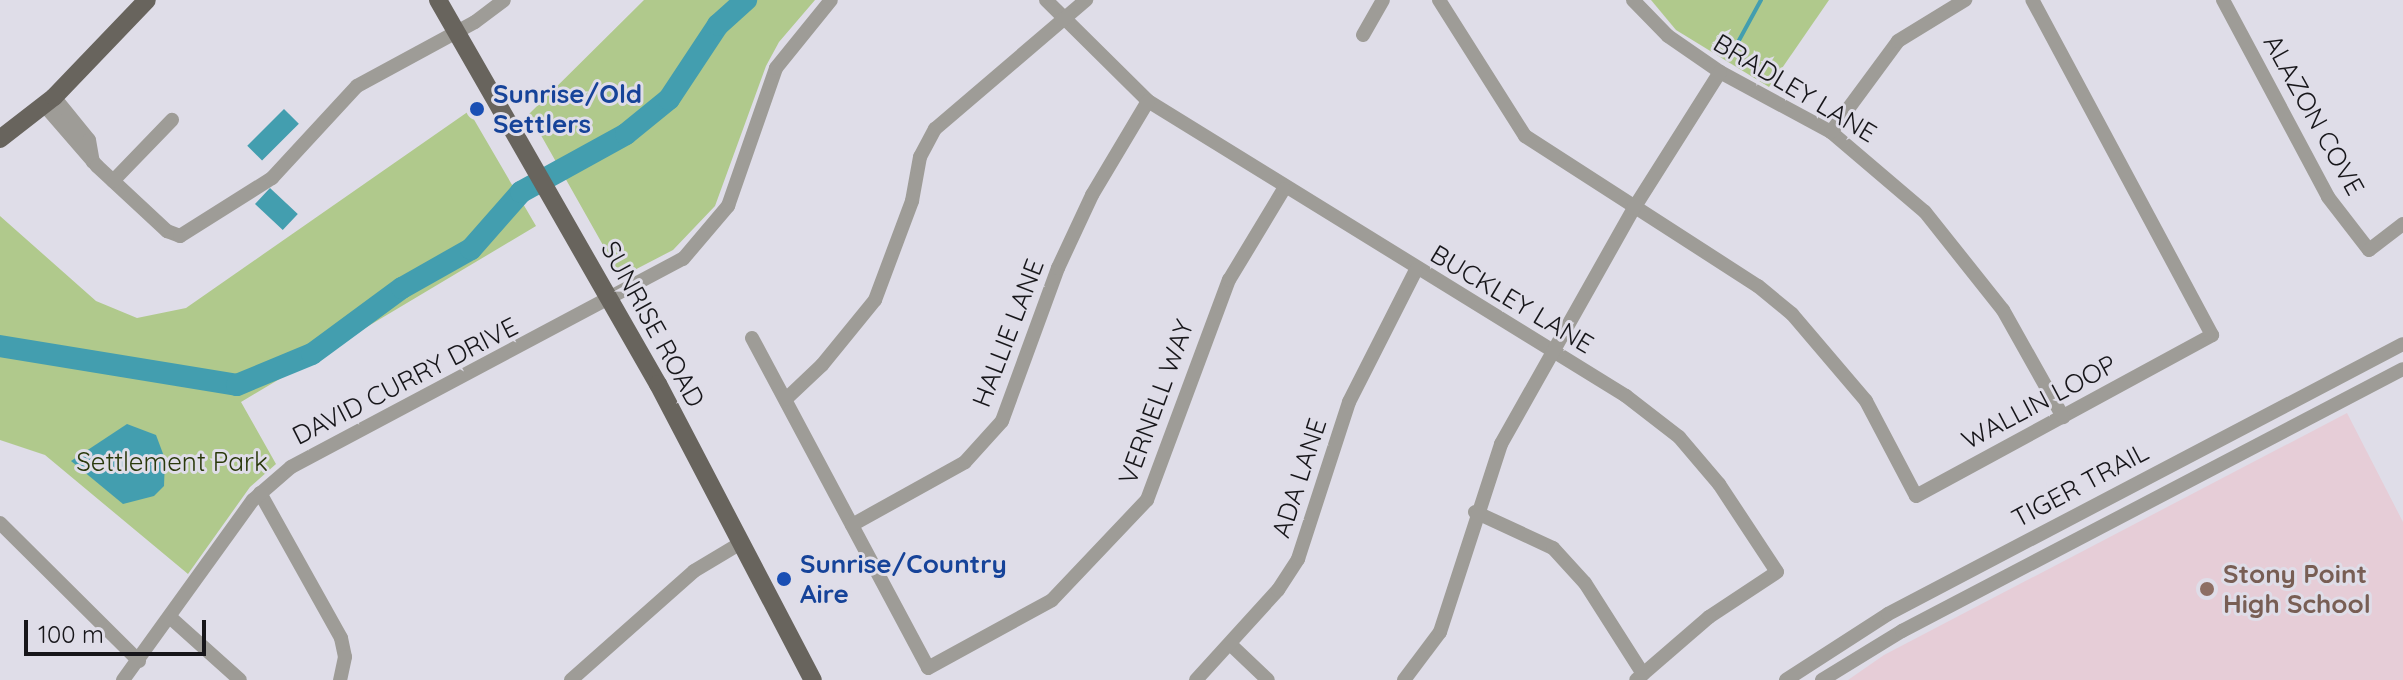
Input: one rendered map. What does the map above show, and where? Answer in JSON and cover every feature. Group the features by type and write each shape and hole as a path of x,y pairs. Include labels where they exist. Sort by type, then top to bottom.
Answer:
{"main road":[{"path":"1,140 49,101 147,0"},
{"name":"SUNRISE ROAD","path":"438,0 611,301 813,680"}],"street":[{"path":"49,101 95,164 167,231 180,236 272,178 357,86 458,30 504,0"},
{"path":"611,301 683,259 717,224 738,184 776,68 831,0"},
{"name":"BUCKLEY LANE","path":"1046,0 1062,20 1148,101 1284,189 1626,396 1679,437 1719,484 1777,572 1709,617 1640,677"},
{"path":"786,399 822,365 875,300 912,201 920,157 935,129 1086,0"},
{"path":"1363,35 1383,0"},
{"path":"1439,0 1525,136 1634,208"},
{"name":"BRADLEY LANE","path":"1633,0 1668,36 1720,72 1831,132 1914,202 1968,260 2025,346 2063,417"},
{"path":"1831,132 1898,41 1965,0"},
{"name":"WALLIN LOOP","path":"1634,208 1758,286 1792,314 1866,401 1916,496 2212,335 2032,0"},
{"name":"ALAZON COVE","path":"2223,0 2328,197 2369,250 2403,224"},
{"path":"1404,680 1440,632 1475,512 1501,444 1634,208 1720,72"},
{"name":"HALLIE LANE","path":"852,525 965,462 1002,421 1058,268 1092,195 1148,101"},
{"path":"113,181 172,120"},
{"name":"VERNELL WAY","path":"752,338 928,668 1052,600 1147,500 1229,280 1284,189"},
{"name":"ADA LANE","path":"1196,680 1230,644 1298,559 1349,402 1416,270"},
{"name":"DAVID CURRY DRIVE","path":"123,680 172,619 260,493 291,467 611,301"},
{"path":"2398,346 2403,369"},
{"name":"TIGER TRAIL","path":"1786,680 1888,614 2398,346"},
{"name":"TIGER TRAIL","path":"1822,680 1902,631 2403,369"},
{"path":"260,493 341,638 345,657 340,680"},
{"path":"1475,512 1553,548 1585,583 1640,677"},
{"path":"0,523 139,661"},
{"path":"571,680 694,571 741,543"},
{"path":"172,619 240,680"},
{"path":"1230,644 1268,680"}],"shaded area":[{"name":"Stony Point High School","path":"2347,413 2403,522 2403,680 1848,680 1884,655"}],"green space":[{"path":"644,0 815,0 779,42 766,66 715,206 673,250 621,277 529,114"},
{"path":"1651,0 1829,0 1769,87 1676,30"},
{"name":"Settlement Park","path":"469,111 536,226 241,402 276,464 250,487 188,574 45,455 0,440 0,216 96,301 137,318 186,308"}],"water":[{"path":"284,109 299,124 262,161 247,146"},
{"path":"270,188 298,214 283,230 255,204"},
{"path":"127,424 156,435 165,459 164,486 154,496 123,504 71,461"}],"waterway":[{"path":"0,346 237,385 312,354 402,288 471,249 521,192 626,134 669,99 718,25 746,0"},
{"path":"1731,55 1761,0"}],"place":[{"name":"Sunrise/Old Settlers","path":"477,109"},
{"name":"Sunrise/Country Aire","path":"784,579"},
{"name":"Stony Point High School","path":"2207,589"}]}
